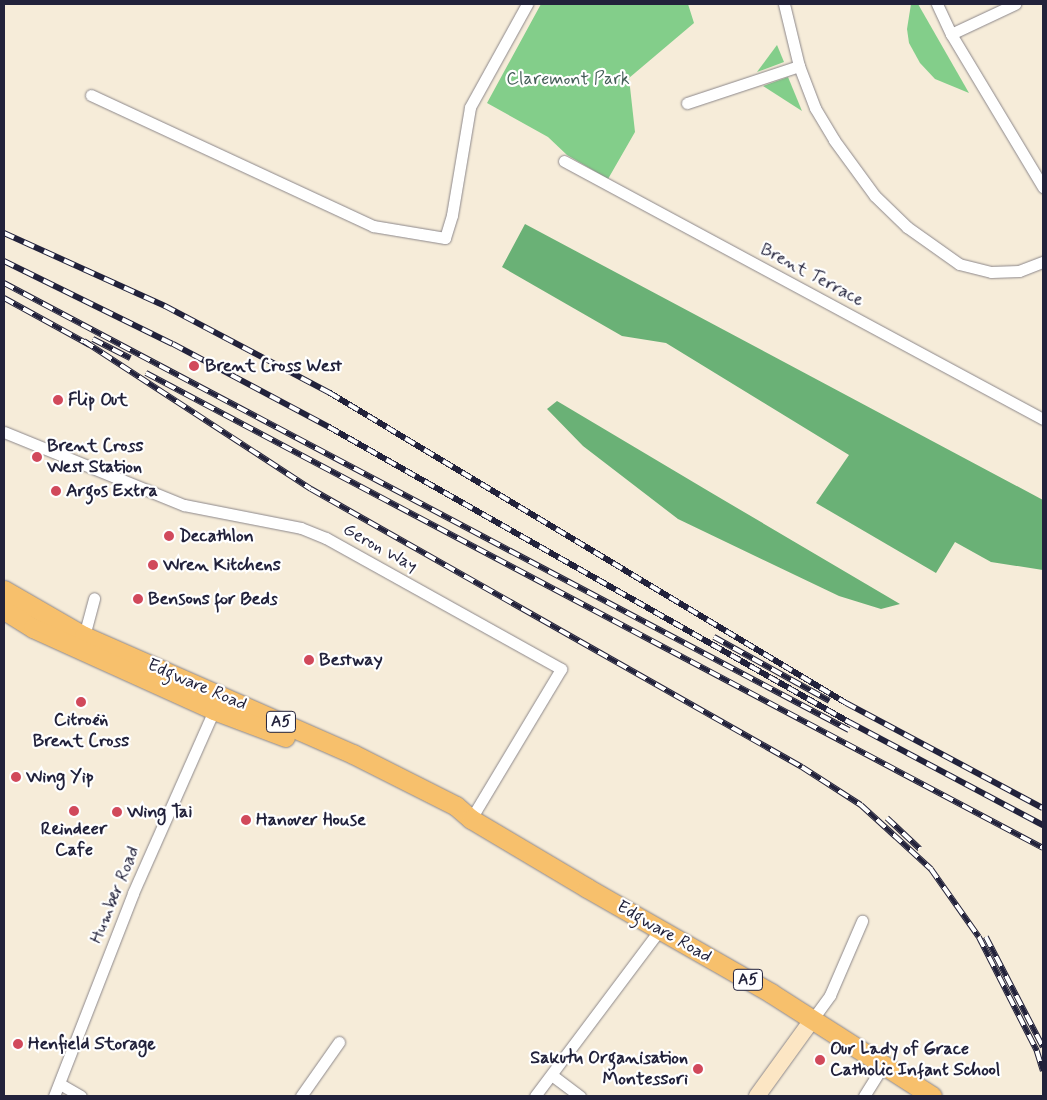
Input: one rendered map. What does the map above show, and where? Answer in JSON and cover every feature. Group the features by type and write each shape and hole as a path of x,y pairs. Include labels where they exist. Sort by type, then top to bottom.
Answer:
{"main road":[{"path":"4,580 84,636"},
{"name":"Edgware Road","path":"4,590 84,636 353,754 456,806 471,818 660,928 812,1020 932,1096"},
{"name":"Edgware Road","path":"4,610 33,628 214,710 361,769 453,816 471,818"},
{"path":"4,625 149,687 214,710"}],"street":[{"path":"92,95 373,226 445,238 452,215 470,107 527,4"},
{"path":"784,4 799,66 815,108 834,140 875,196 908,227 959,264 991,272 1019,271 1043,262"},
{"path":"937,4 951,34 1043,187"},
{"path":"951,34 1015,4"},
{"path":"687,104 799,66"},
{"name":"Brent Terrace","path":"564,161 1043,419"},
{"name":"Geron Way","path":"4,432 184,505 301,528 326,538 561,669 471,818"},
{"path":"84,636 94,598"},
{"name":"Humber Road","path":"54,1096 134,893 214,710"},
{"path":"758,1096 830,996 862,920"},
{"path":"535,1096 553,1076 660,928"},
{"path":"301,1096 339,1042"},
{"path":"864,1096 883,1066"},
{"path":"553,1076 580,1096"},
{"path":"60,1084 81,1096"}],"green space":[{"name":"Claremont Park","path":"541,4 688,4 694,23 629,78 635,132 608,179 567,155 548,137 487,103"},
{"path":"911,4 918,4 969,93 935,79 920,63 909,43 907,29"},
{"path":"777,45 784,62 757,72"},
{"path":"788,77 802,111 763,86"},
{"path":"525,224 1043,500 1043,570 991,562 955,542 936,573 816,503 849,455 666,343 622,336 502,267"},
{"path":"557,401 900,604 881,609 839,596 678,519 583,446 547,409"}],"railway":[{"path":"4,233 165,306 330,393 846,703 1043,808"},
{"path":"4,261 173,344 329,427 849,722 1043,825"},
{"path":"4,283 849,730"},
{"path":"4,298 90,345"},
{"path":"93,339 130,358"},
{"path":"84,341 311,489 802,767 861,805 931,869 979,937 1037,1051 1043,1071"},
{"path":"146,373 1043,848"},
{"path":"714,637 830,701"},
{"path":"887,818 920,849"},
{"path":"986,937 1043,1047"}],"place":[{"name":"Brent Cross West","path":"194,366"},
{"name":"Flip Out","path":"58,400"},
{"name":"Brent Cross West Station","path":"37,457"},
{"name":"Argos Extra","path":"56,491"},
{"name":"Decathlon","path":"169,536"},
{"name":"Wren Kitchens","path":"153,565"},
{"name":"Bensons for Beds","path":"138,599"},
{"name":"Bestway","path":"309,660"},
{"name":"Citroën Brent Cross","path":"81,702"},
{"name":"Wing Yip","path":"16,777"},
{"name":"Reindeer Cafe","path":"74,811"},
{"name":"Wing Tai","path":"117,812"},
{"name":"Hanover House","path":"246,820"},
{"name":"Henfield Storage","path":"18,1044"},
{"name":"Our Lady of Grace Catholic Infant School","path":"820,1060"},
{"name":"Sakutu Organisation Montessori","path":"698,1069"}]}
